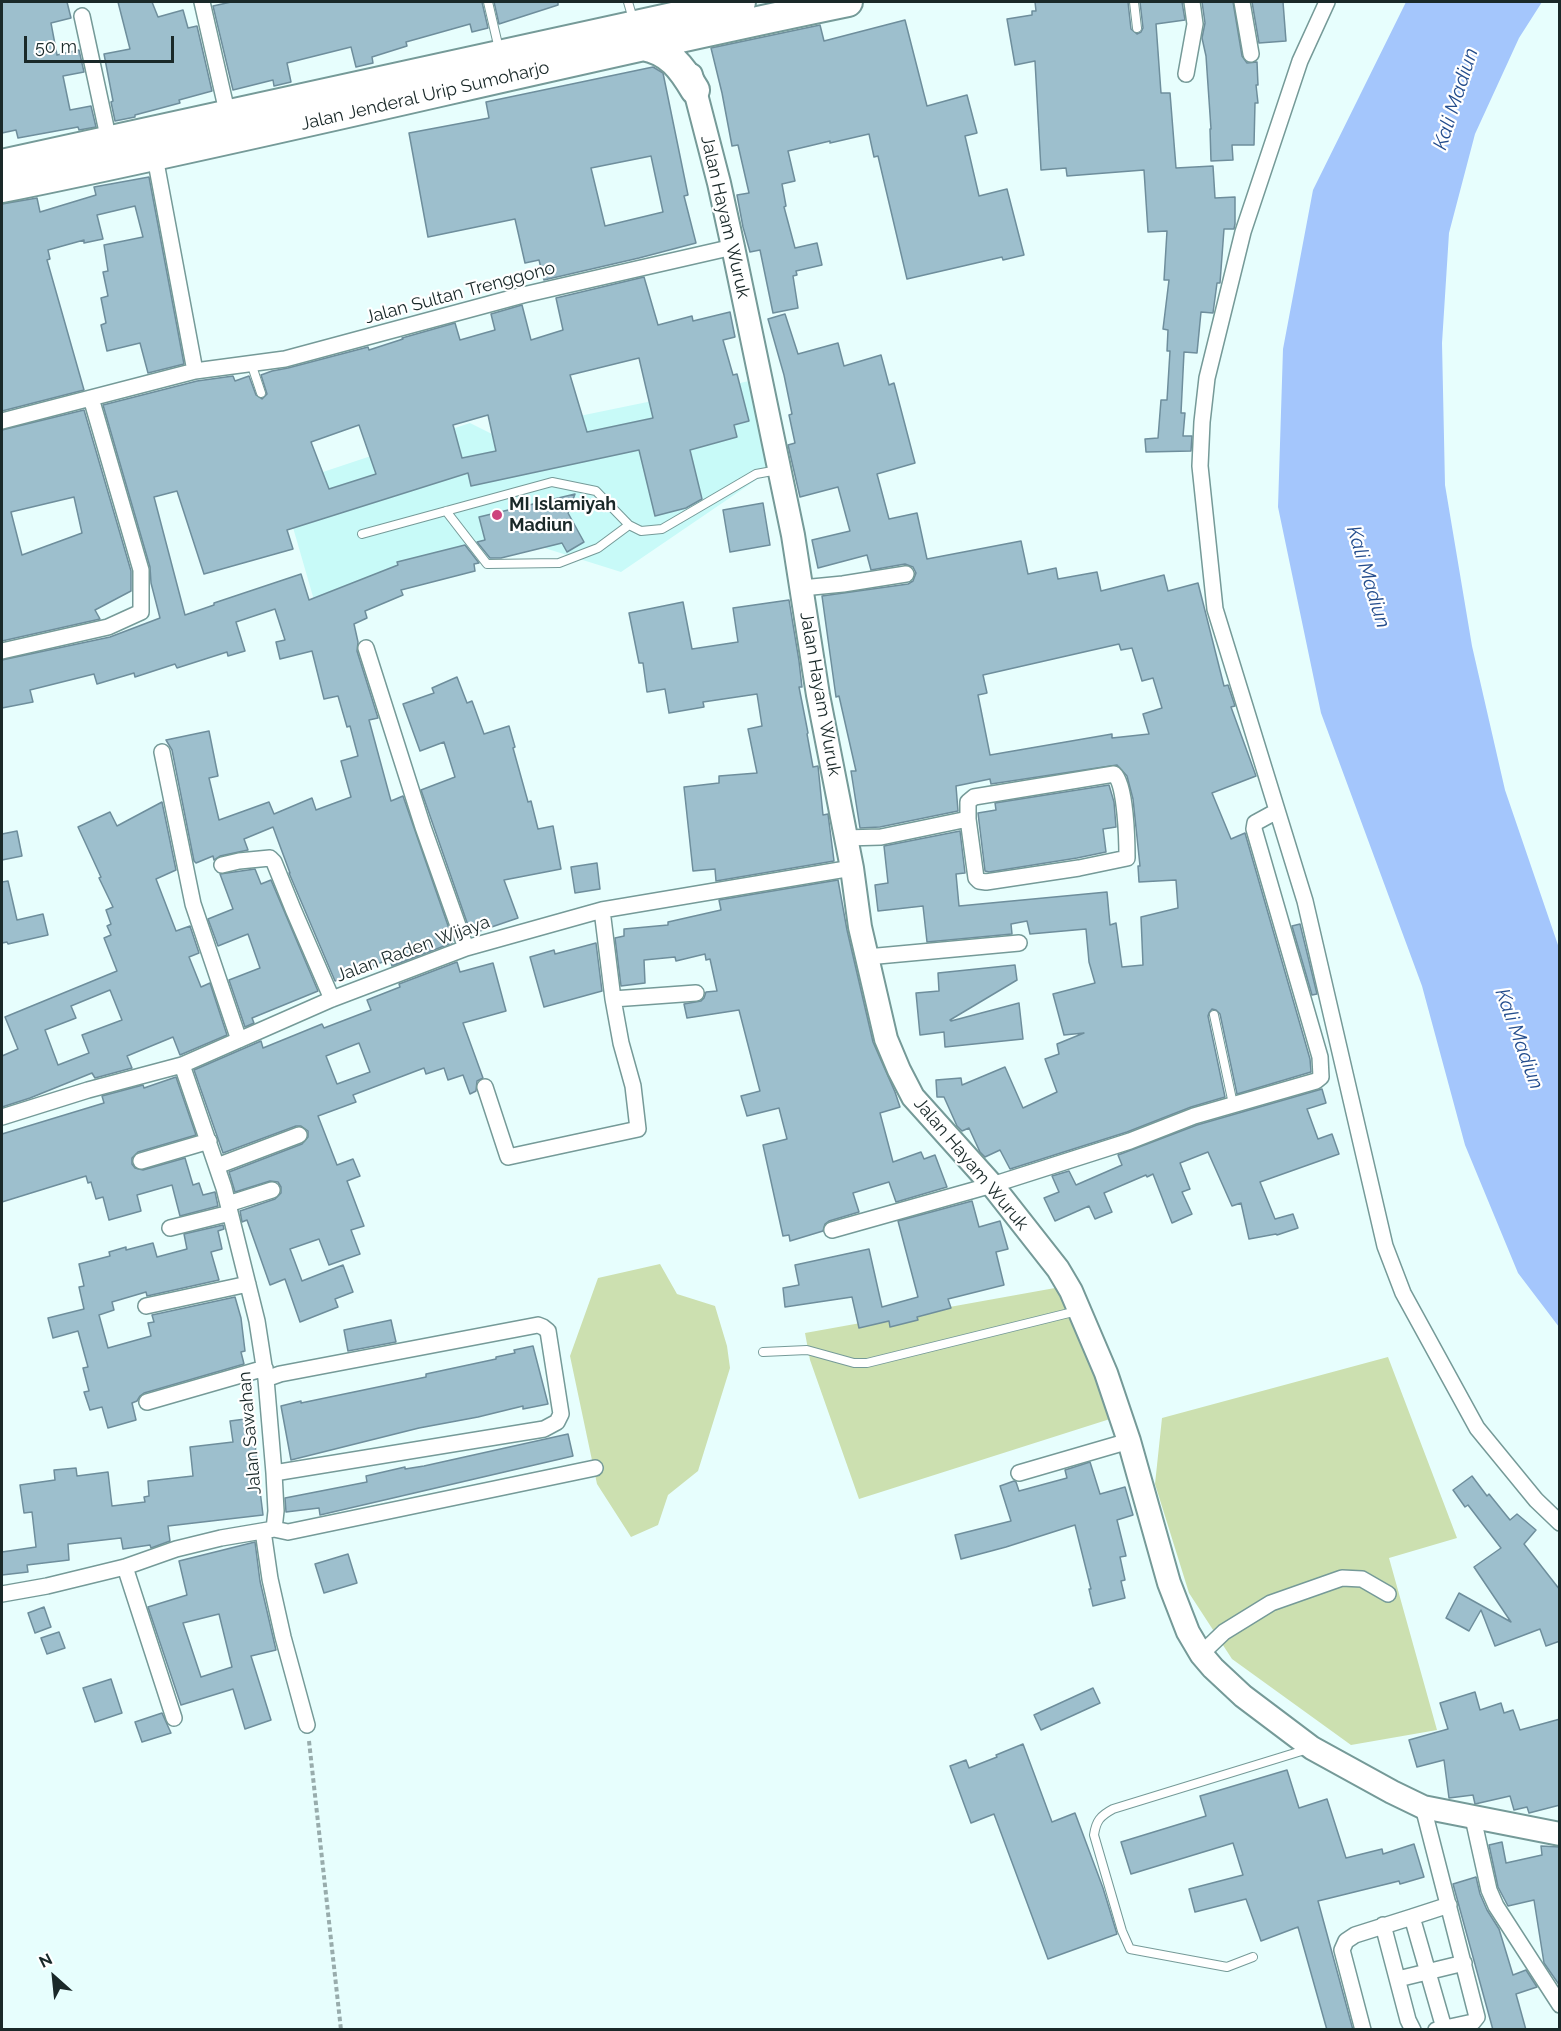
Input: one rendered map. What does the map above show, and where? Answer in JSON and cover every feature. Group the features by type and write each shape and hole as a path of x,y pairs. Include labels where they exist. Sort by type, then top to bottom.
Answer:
{"highway":[{"name":"Jalan Jenderal Urip Sumoharjo","path":"679,26 741,2"},
{"name":"Jalan Jenderal Urip Sumoharjo","path":"2,164 636,25 679,26 848,2"},
{"name":"Jalan Jenderal Urip Sumoharjo","path":"2,188 155,157 636,25"},
{"path":"636,25 656,49 676,62 695,90"}],"main road":[{"name":"Jalan Hayam Wuruk","path":"679,26 733,247 780,470 802,588 818,695 852,868 860,927 886,1039 899,1070 914,1097 992,1185 1058,1269 1071,1291 1106,1373 1129,1441 1169,1583 1188,1632 1201,1654 1213,1668 1243,1696 1312,1748 1423,1807 1560,1834"}],"street":[{"path":"202,2 228,116"},
{"path":"1186,74 1195,24 1192,2"},
{"path":"1242,2 1251,54"},
{"path":"1327,2 1300,61 1243,232 1208,378 1202,422 1200,466 1215,609 1305,901 1385,1246 1403,1293 1477,1428 1536,1500 1560,1523"},
{"path":"82,16 109,141"},
{"path":"155,157 195,371"},
{"name":"Jalan Sultan Trenggono","path":"2,421 195,371 285,359 523,295 733,247"},
{"path":"2,651 108,627 141,612 141,570 91,398"},
{"path":"802,588 906,574"},
{"path":"366,648 423,827 466,948"},
{"path":"162,752 193,904 238,1040"},
{"path":"1114,774 1119,780 1125,814 1127,858 1079,868 982,882 976,878 968,819 968,802 974,797 1114,774"},
{"path":"832,1230 992,1185 1130,1141 1194,1116 1316,1082 1322,1075 1320,1057 1254,829 1255,823 1277,811"},
{"path":"845,837 881,837 968,819"},
{"path":"222,865 270,858 274,862 332,999"},
{"name":"Jalan Raden Wijaya","path":"2,1117 88,1090 182,1065 332,999 466,948 602,910 852,868"},
{"path":"485,1087 508,1157 638,1130 633,1086 621,1043 613,999 602,910"},
{"path":"867,957 1019,943"},
{"path":"613,999 696,993"},
{"name":"Jalan Sawahan","path":"182,1065 209,1141 229,1209 248,1284 266,1373 276,1512 268,1530 270,1579 307,1725"},
{"path":"217,1166 298,1135"},
{"path":"141,1161 209,1141"},
{"path":"170,1228 229,1209 272,1190"},
{"path":"147,1306 248,1284"},
{"path":"147,1402 266,1373 292,1372 538,1325 548,1331 561,1414 557,1422 544,1429 274,1473"},
{"path":"1019,1473 1129,1441"},
{"path":"2,1594 47,1586 125,1567 176,1549 222,1538 268,1530 288,1532 595,1468"},
{"path":"125,1567 174,1718"},
{"path":"1201,1654 1224,1632 1271,1603 1342,1578 1362,1579 1388,1594"},
{"path":"1412,1917 1429,1971 1440,2029 1473,2022 1477,2017 1423,1807"},
{"path":"1473,1818 1489,1890 1496,1906 1560,2005"},
{"path":"1364,2030 1342,1950 1346,1941 1355,1935 1383,1925 1449,1905"},
{"path":"1383,1925 1408,2020 1413,2030"},
{"path":"1398,1979 1464,1963"}],"lane":[{"path":"488,2 500,56"},
{"path":"1134,2 1137,28"},
{"path":"251,363 261,393"},
{"path":"362,534 552,483 596,490 629,525 641,531 662,529 756,474 780,470"},
{"path":"446,511 487,564 559,563 598,548 629,525"},
{"path":"1214,1015 1233,1104"},
{"path":"763,1352 807,1350 854,1363 867,1363 1078,1310"},
{"path":"1253,1957 1227,1967 1130,1949 1122,1931 1095,1835 1095,1823 1102,1815 1113,1809 1312,1748"}],"path":[{"path":"307,1725 341,2030"}],"shaded area":[{"name":"MI Islamiyah Madiun","path":"764,378 781,463 621,572 535,545 392,594 316,607 281,486 470,423 492,434"}],"green space":[{"path":"660,1264 677,1294 715,1306 727,1346 730,1368 698,1471 668,1495 658,1525 631,1537 597,1484 570,1356 598,1278"},
{"path":"1055,1288 1083,1332 1110,1419 859,1499 810,1360 805,1333"},
{"path":"1388,1357 1457,1538 1389,1558 1437,1730 1351,1745 1232,1659 1189,1593 1155,1484 1162,1418"}],"water":[{"name":"Kali Madiun","path":"1406,2 1542,2 1519,38 1475,134 1449,233 1442,343 1445,485 1472,646 1505,790 1559,948 1559,1327 1518,1273 1465,1145 1422,986 1321,713 1278,507 1283,349 1313,190"}],"building":[{"path":"2,2 67,2 71,18 51,23 57,55 79,50 84,72 63,76 70,110 91,106 96,127 79,130 78,127 18,138 16,130 2,133"},
{"path":"118,2 152,2 158,17 183,10 188,28 197,26 212,91 179,100 180,103 135,115 135,117 115,121 104,54 130,49"},
{"path":"231,2 482,2 488,28 472,32 470,24 406,42 407,46 372,57 373,63 356,67 351,47 287,63 291,82 274,86 273,80 233,90 213,6"},
{"path":"494,2 558,2 558,5 499,24"},
{"path":"1035,2 1128,2 1131,29 1137,34 1143,28 1140,2 1182,2 1185,20 1156,24 1161,93 1170,93 1176,168 1213,166 1215,198 1235,197 1235,224 1234,229 1224,229 1220,283 1217,283 1213,313 1201,312 1197,353 1184,352 1181,413 1185,413 1183,436 1192,436 1191,451 1146,452 1145,439 1158,438 1161,400 1167,400 1170,351 1167,351 1168,330 1163,329 1169,280 1164,280 1167,231 1148,232 1144,170 1067,176 1066,168 1041,170 1035,61 1015,65 1007,19 1032,15 1032,11 1036,11"},
{"path":"1202,2 1233,2 1242,56 1247,63 1257,62 1258,103 1255,103 1254,145 1232,145 1233,160 1211,161 1206,56 1202,38 1205,23"},
{"path":"1252,2 1283,2 1286,41 1259,43"},
{"path":"905,20 927,106 967,95 977,133 965,136 979,196 1007,189 1024,255 1003,260 1002,257 907,279 878,156 874,157 869,134 830,143 830,141 788,151 795,181 782,184 786,206 784,207 795,248 817,243 822,265 796,271 797,275 793,276 798,308 773,313 760,250 750,252 743,227 737,195 749,193 738,145 732,146 711,48 820,25 824,41"},
{"path":"653,67 663,73 688,195 684,196 696,243 544,280 539,260 525,263 515,219 428,237 409,133 489,118 486,102","holes":["651,156 663,212 605,226 591,168"]},
{"path":"149,177 184,364 148,373 140,343 107,351 101,325 106,323 101,298 108,296 103,272 108,271 104,245 143,237 135,206 97,215 103,239 84,243 84,240 48,250 50,259 47,260 84,390 2,411 2,204 37,198 40,212 96,195 94,187"},
{"path":"644,277 658,325 692,316 693,321 730,312 735,337 723,340 733,375 737,374 749,421 734,425 737,437 690,450 702,499 686,508 655,516 639,450 471,486 468,473 287,530 293,549 204,574 177,491 154,497 185,615 301,574 309,600 398,565 397,562 465,545 479,563 474,564 475,571 401,590 403,595 365,611 367,618 354,624 358,642 357,651 378,718 369,720 391,801 403,796 453,940 452,943 392,966 390,959 335,981 289,873 273,827 244,839 248,850 220,856 214,860 213,856 196,863 194,861 172,750 166,740 209,731 218,776 209,778 219,820 269,802 274,814 312,798 316,810 351,797 341,761 358,756 350,726 347,727 338,696 324,699 312,651 280,659 276,642 285,640 275,609 236,622 245,651 228,656 227,652 177,668 175,664 135,677 134,673 97,684 94,674 30,690 33,702 2,708 2,660 110,637 160,618 151,583 150,567 103,405 197,381 233,376 235,381 249,376 256,395 262,399 267,394 261,375 272,371 368,347 369,350 455,323 460,340 495,330 491,314 522,305 531,340 563,330 556,298","holes":["639,358 653,418 587,432 570,375","488,415 496,451 462,458 453,425","359,425 376,474 329,489 311,442"]},
{"path":"785,314 798,354 838,343 844,366 881,355 889,385 894,383 915,463 877,474 889,519 917,513 927,559 1021,541 1028,574 1056,568 1058,579 1097,572 1101,591 1164,575 1168,591 1198,583 1224,686 1228,685 1235,706 1231,707 1256,776 1212,793 1231,839 1245,833 1310,1059 1311,1072 1237,1094 1220,1014 1212,1009 1208,1016 1225,1097 1191,1107 1127,1132 1010,1169 1000,1150 985,1157 980,1152 969,1128 962,1131 957,1126 944,1097 937,1097 936,1080 961,1078 962,1085 1005,1067 1023,1108 1057,1092 1045,1059 1059,1054 1057,1044 1084,1033 1064,1035 1053,994 1095,983 1089,962 1086,929 1030,934 1027,921 1011,924 1012,934 927,942 923,906 878,911 875,885 888,883 884,846 960,831 965,873 956,874 959,906 1107,892 1110,925 1116,923 1122,967 1143,965 1141,917 1178,908 1176,880 1139,882 1138,866 1140,866 1133,799 1127,776 1117,765 991,784 990,779 956,786 958,811 880,827 860,828 851,771 856,771 839,696 836,697 822,596 908,584 913,581 916,573 913,567 905,564 871,570 867,555 818,568 812,540 850,531 838,487 800,497 788,445 795,443 789,415 792,414 768,319","holes":["1119,644 1121,650 1132,648 1142,681 1153,678 1162,708 1143,714 1149,734 1112,738 1112,734 990,755 978,695 987,693 983,675"]},
{"path":"84,410 131,571 131,591 95,610 100,619 2,641 2,430","holes":["74,497 82,533 22,555 11,512"]},
{"path":"575,494 568,513 584,542 567,552 562,543 501,558 490,558 477,542 485,540 479,517"},
{"path":"763,503 770,545 730,552 723,510"},
{"path":"789,600 807,734 813,767 818,766 823,815 828,814 834,861 716,881 715,869 693,871 684,787 719,783 719,776 757,773 748,729 762,726 757,694 703,702 704,707 669,713 665,689 647,692 643,663 639,663 629,613 683,602 692,649 738,642 733,608"},
{"path":"457,677 467,703 472,701 484,734 509,726 528,802 531,801 538,829 553,826 561,869 504,880 518,918 471,934 421,790 455,777 444,742 420,751 403,704 434,693 432,688"},
{"path":"1109,785 1114,802 1116,827 1103,829 1106,852 985,871 978,813 996,810 995,803"},
{"path":"162,802 176,870 156,879 176,931 190,926 199,953 189,957 201,987 210,983 227,1035 180,1055 173,1037 127,1056 132,1068 95,1078 92,1073 2,1107 2,1056 18,1049 5,1017 117,971 104,938 111,935 107,926 111,924 106,910 113,907 78,827 110,812 117,826","holes":["110,990 122,1020 82,1035 89,1053 58,1065 45,1030 76,1018 71,1006"]},
{"path":"17,831 22,856 2,860 2,834"},
{"path":"597,863 600,889 575,893 571,867"},
{"path":"255,869 261,884 271,880 318,991 252,1018 254,1023 245,1027 229,980 260,968 248,934 218,946 208,919 233,909 220,874"},
{"path":"838,880 873,1042 900,1107 880,1113 893,1162 921,1152 924,1159 935,1155 947,1187 896,1202 889,1182 853,1193 859,1212 829,1221 825,1224 823,1231 790,1241 789,1235 783,1236 763,1145 787,1139 779,1108 747,1116 741,1096 760,1091 739,1010 687,1018 684,1004 701,1001 706,992 717,991 710,959 706,960 705,954 676,961 675,957 644,960 645,983 621,986 615,938 624,936 624,929 668,925 668,922 721,910 719,900"},
{"path":"8,881 17,920 43,914 48,935 8,944 7,942 2,943 2,882"},
{"path":"1300,924 1317,994 1312,995 1292,926"},
{"path":"596,943 602,991 544,1007 530,957 554,950 555,954"},
{"path":"457,962 460,972 493,963 506,1011 463,1023 483,1078 477,1081 476,1091 470,1094 463,1075 448,1080 444,1068 426,1074 424,1068 353,1095 356,1102 318,1116 337,1165 353,1159 360,1176 347,1181 364,1226 351,1230 360,1254 329,1265 319,1239 290,1249 302,1281 343,1265 353,1292 335,1299 338,1307 300,1322 285,1279 270,1285 247,1220 242,1222 240,1211 275,1199 281,1193 281,1187 278,1182 270,1181 235,1192 229,1172 302,1144 308,1137 308,1131 301,1126 296,1126 223,1153 194,1070 261,1041 263,1048 322,1024 324,1028 371,1010 367,1000 400,987 399,984","holes":["359,1043 370,1072 337,1084 326,1056"]},
{"path":"1015,965 1017,980 950,1020 1019,1003 1023,1039 945,1047 944,1032 920,1035 916,993 939,991 938,973"},
{"path":"176,1077 196,1135 138,1152 132,1158 132,1164 135,1168 143,1170 185,1158 193,1185 199,1183 203,1195 215,1192 218,1206 180,1216 172,1185 137,1195 141,1211 109,1220 103,1197 96,1199 91,1182 88,1183 86,1176 2,1202 2,1134 104,1103 102,1096 143,1085 144,1088"},
{"path":"1322,1089 1326,1103 1307,1109 1318,1139 1332,1134 1339,1154 1260,1182 1275,1219 1293,1214 1298,1228 1277,1235 1249,1239 1241,1203 1232,1206 1208,1152 1180,1163 1190,1189 1182,1192 1192,1214 1172,1223 1153,1174 1104,1193 1112,1212 1095,1219 1089,1206 1055,1221 1044,1198 1059,1192 1052,1176 1069,1171 1076,1185 1122,1165 1118,1155 1197,1125"},
{"path":"972,1201 979,1227 1000,1221 1008,1249 996,1252 1004,1285 948,1299 951,1308 890,1327 889,1321 859,1328 852,1297 785,1307 783,1288 799,1285 795,1265 869,1249 882,1307 918,1297 898,1221"},
{"path":"223,1225 224,1229 218,1231 222,1249 211,1252 219,1280 147,1296 146,1292 112,1302 114,1310 99,1315 108,1348 151,1336 148,1323 154,1322 152,1315 235,1297 241,1318 245,1351 241,1352 244,1364 144,1393 132,1403 136,1420 108,1428 102,1407 90,1410 84,1392 89,1391 83,1368 88,1367 78,1331 53,1338 48,1318 84,1309 79,1287 84,1286 79,1264 110,1256 109,1252 126,1247 126,1250 153,1243 157,1257 187,1249 184,1234"},
{"path":"391,1320 396,1342 348,1351 344,1330"},
{"path":"533,1346 548,1404 523,1409 523,1406 419,1428 291,1460 281,1406 426,1377 426,1374 496,1359 496,1357 515,1353 514,1350"},
{"path":"253,1418 263,1515 168,1526 170,1541 151,1548 150,1545 123,1549 121,1538 68,1544 69,1560 27,1565 28,1572 2,1575 2,1552 36,1547 32,1512 24,1513 20,1485 55,1480 54,1470 76,1468 77,1476 108,1472 112,1506 145,1502 144,1497 149,1496 148,1481 193,1476 190,1447 233,1442 230,1421"},
{"path":"568,1434 573,1456 320,1515 319,1508 286,1512 285,1498 367,1482 366,1476 405,1467 405,1469 424,1466"},
{"path":"1090,1462 1100,1494 1125,1487 1133,1515 1117,1520 1126,1556 1120,1557 1125,1580 1121,1581 1125,1598 1093,1606 1075,1525 961,1559 955,1535 1011,1521 1000,1486 1014,1481 1019,1491 1067,1478 1065,1470"},
{"path":"1472,1476 1510,1520 1517,1514 1536,1530 1524,1544 1560,1590 1560,1641 1546,1646 1540,1629 1495,1646 1481,1610 1469,1631 1446,1618 1459,1593 1511,1622 1474,1567 1501,1548 1468,1505 1465,1507 1453,1490"},
{"path":"255,1542 260,1581 276,1650 251,1656 271,1720 245,1729 233,1689 181,1705 148,1607 187,1595 179,1561","holes":["219,1614 232,1667 201,1677 183,1623"]},
{"path":"348,1554 357,1583 324,1593 315,1564"},
{"path":"44,1607 51,1627 35,1633 28,1613"},
{"path":"59,1632 65,1648 47,1654 41,1638"},
{"path":"111,1679 122,1713 95,1722 83,1688"},
{"path":"1093,1688 1100,1703 1041,1730 1034,1715"},
{"path":"1475,1692 1480,1710 1501,1703 1504,1713 1513,1710 1520,1730 1560,1719 1560,1805 1529,1813 1527,1807 1514,1810 1510,1796 1475,1804 1473,1795 1449,1798 1444,1760 1417,1767 1409,1740 1448,1729 1440,1703"},
{"path":"162,1713 171,1733 142,1742 135,1722"},
{"path":"1023,1744 1052,1822 1075,1813 1103,1888 1117,1934 1048,1959 994,1814 971,1823 950,1766 966,1760 969,1768"},
{"path":"1287,1770 1299,1808 1327,1799 1346,1858 1382,1849 1383,1854 1414,1844 1424,1877 1318,1901 1353,2030 1327,2030 1298,1927 1261,1941 1246,1899 1195,1912 1189,1889 1243,1875 1233,1843 1131,1874 1121,1842 1206,1816 1200,1796"},
{"path":"1502,1842 1506,1863 1542,1855 1541,1846 1560,1847 1560,1986 1544,1963 1534,1900 1508,1906 1498,1887 1489,1845"},
{"path":"1476,1877 1487,1910 1499,1929 1513,1975 1526,1970 1537,1987 1516,1994 1526,2030 1493,2030 1453,1884"}],"place":[{"name":"MI Islamiyah Madiun","path":"497,515"}]}
